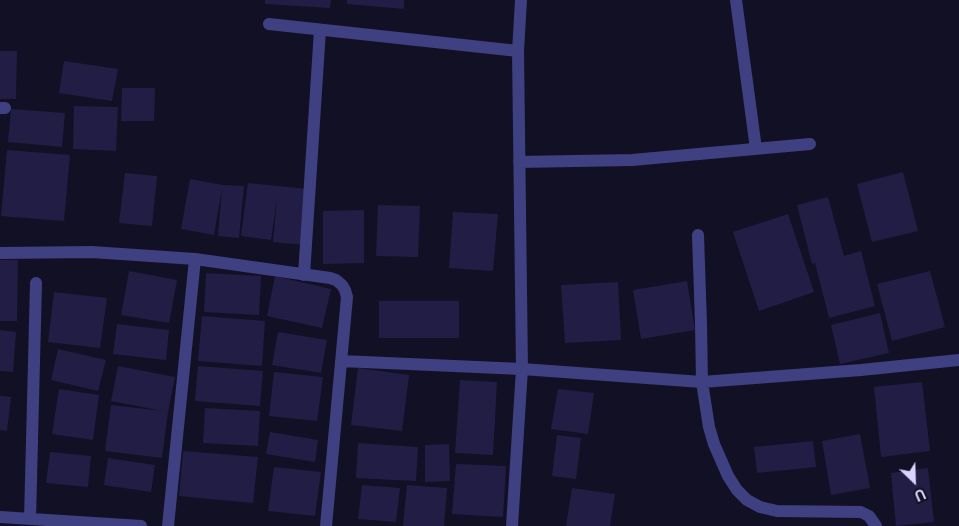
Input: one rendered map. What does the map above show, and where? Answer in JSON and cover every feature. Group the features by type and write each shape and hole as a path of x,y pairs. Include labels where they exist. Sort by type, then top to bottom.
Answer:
{"street":[{"path":"512,526 522,369 518,51 522,0"},
{"path":"736,0 756,149"},
{"path":"268,24 518,51"},
{"path":"304,275 320,30"},
{"path":"519,162 632,160 810,144"},
{"path":"698,235 702,382 709,427 728,476 737,490 747,500 760,507 778,511 862,512 869,516 876,526"},
{"path":"0,253 92,252 194,259 330,278 342,285 347,297 326,526"},
{"path":"168,526 194,259"},
{"path":"30,519 36,282"},
{"path":"340,361 522,369 702,382 861,370 959,360"},
{"path":"0,517 142,526"}],"building":[{"path":"265,0 331,0 330,8 265,4"},
{"path":"347,0 404,0 404,9 347,4"},
{"path":"0,51 17,51 16,99 0,99"},
{"path":"64,61 118,69 112,101 59,93"},
{"path":"122,88 155,88 154,121 121,121"},
{"path":"74,106 118,107 116,151 73,149"},
{"path":"11,109 65,113 62,147 8,142"},
{"path":"7,150 70,155 64,221 1,216"},
{"path":"903,172 918,231 872,242 857,184"},
{"path":"125,173 157,176 152,226 119,223"},
{"path":"190,179 222,185 244,186 239,238 218,236 222,188 214,235 181,229"},
{"path":"248,183 308,189 304,245 273,242 277,198 271,240 241,236"},
{"path":"828,197 844,256 861,251 875,306 829,318 815,263 812,264 797,205"},
{"path":"378,205 420,206 418,257 376,256"},
{"path":"364,210 364,263 323,264 323,211"},
{"path":"453,212 498,214 493,271 449,268"},
{"path":"788,214 814,292 759,311 733,232"},
{"path":"0,260 18,260 17,321 0,321"},
{"path":"129,271 177,280 169,323 121,315"},
{"path":"930,271 945,327 892,341 877,284"},
{"path":"206,273 261,276 259,315 204,312"},
{"path":"275,276 331,289 322,328 267,316"},
{"path":"687,281 695,330 641,339 633,290"},
{"path":"618,282 621,340 565,343 561,285"},
{"path":"54,292 107,298 100,348 48,342"},
{"path":"379,301 459,301 459,338 379,338"},
{"path":"880,313 889,353 840,364 831,325"},
{"path":"202,316 265,321 262,366 198,361"},
{"path":"117,324 169,330 166,360 113,354"},
{"path":"0,330 16,332 13,372 0,371"},
{"path":"278,332 327,340 321,373 272,365"},
{"path":"58,349 106,360 98,391 51,380"},
{"path":"118,366 175,377 162,458 105,451 111,405 163,411 111,401"},
{"path":"198,366 263,371 260,406 195,401"},
{"path":"358,368 409,375 402,431 351,425"},
{"path":"274,372 323,377 317,421 269,416"},
{"path":"460,380 497,382 493,455 455,453"},
{"path":"922,382 930,451 881,457 874,387"},
{"path":"59,389 99,395 93,440 52,434"},
{"path":"558,389 594,393 588,434 551,429"},
{"path":"0,396 11,397 7,431 0,430"},
{"path":"205,408 260,411 258,446 203,443"},
{"path":"270,432 318,440 315,462 266,454"},
{"path":"860,434 870,488 831,495 822,441"},
{"path":"557,435 581,438 576,479 552,476"},
{"path":"813,441 816,467 757,473 754,447"},
{"path":"358,443 418,447 416,481 356,478"},
{"path":"449,444 450,481 425,482 425,445"},
{"path":"183,451 258,457 253,503 179,496"},
{"path":"50,452 91,456 88,487 46,483"},
{"path":"108,458 155,465 151,492 104,485"},
{"path":"456,464 506,466 503,517 452,514"},
{"path":"274,467 321,472 315,516 268,511"},
{"path":"928,468 934,522 896,526 891,473"},
{"path":"362,485 400,488 396,522 358,519"},
{"path":"407,485 447,488 444,526 403,526"},
{"path":"572,488 615,494 610,526 566,526"}]}
